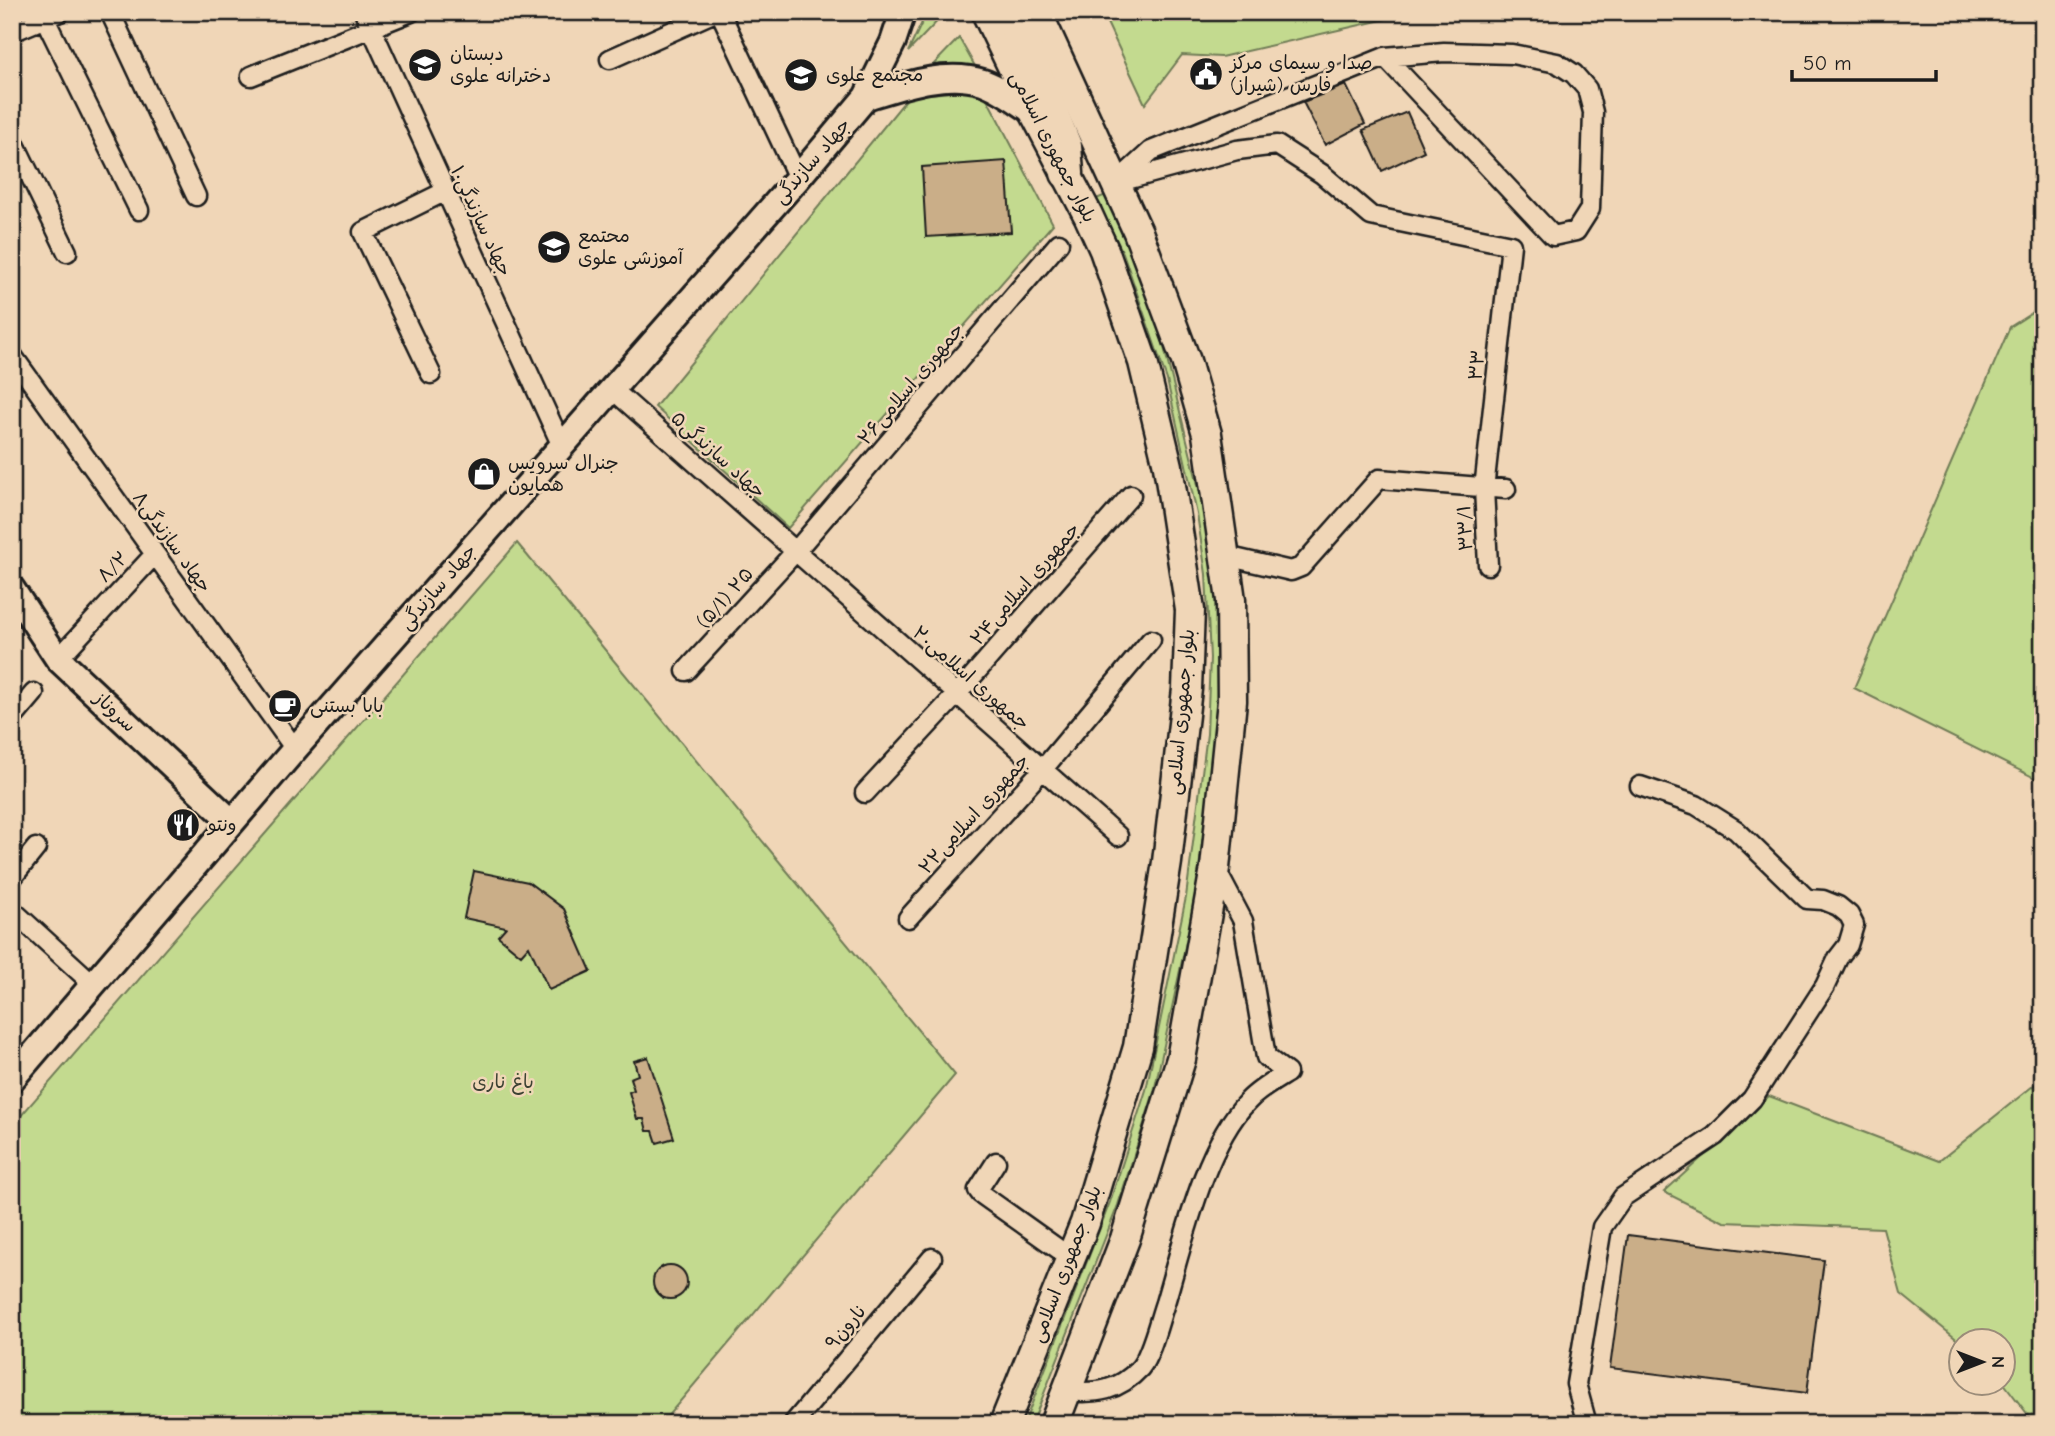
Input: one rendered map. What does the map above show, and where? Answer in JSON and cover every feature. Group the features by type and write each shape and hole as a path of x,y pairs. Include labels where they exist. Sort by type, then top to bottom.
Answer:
{"highway":[{"path":"1010,12 1065,146 1067,173"}],"main road":[{"name":"جهاد سازندگی","path":"12,1079 295,748 798,178 866,97 893,42 903,12"},
{"name":"بلوار جمهوری اسلامی","path":"986,12 1104,250 1143,362 1168,466 1190,610 1187,690 1167,862 1138,1047 1085,1223 1004,1424"},
{"name":"بلوار جمهوری اسلامی","path":"1037,12 1138,232 1186,361 1208,434 1231,600 1232,701 1215,868 1181,1059 1125,1239 1054,1424"},
{"path":"866,97 910,84 951,78 969,79 991,86 1034,112"},
{"name":"سروناز","path":"12,589 58,659 232,822"}],"street":[{"path":"110,12 196,196"},
{"path":"251,76 368,20 411,12"},
{"path":"610,59 718,12 798,178"},
{"path":"12,33 52,15 139,211"},
{"name":"جهاد سازندگی۱۰","path":"368,20 444,192 562,446"},
{"path":"1116,183 1151,150 1385,57 1444,52 1512,54 1558,63 1574,74 1587,89 1593,112 1590,209 1576,231 1553,236 1385,57"},
{"path":"12,138 67,252"},
{"name":"۳۳","path":"1116,183 1237,150 1277,145 1322,174 1371,216 1511,245 1485,489"},
{"path":"430,374 363,232 444,192"},
{"name":"جمهوری اسلامی۲۶","path":"795,552 1059,243"},
{"name":"جهاد سازندگی۸","path":"13,359 295,748"},
{"name":"جهاد سازندگی۵","path":"612,389 795,552"},
{"path":"1226,556 1291,571 1301,567 1379,479 1506,489"},
{"name":"۳۳/۱","path":"1485,489 1488,565"},
{"name":"جمهوری اسلامی۲۴","path":"865,793 957,694 1131,495"},
{"name":"(۵/۱) ۲۵","path":"686,671 795,552"},
{"name":"جمهوری اسلامی۲۰","path":"795,552 1118,836"},
{"name":"۸/۲","path":"58,659 155,554"},
{"name":"جمهوری اسلامی۲۲","path":"908,918 1043,769 1151,640"},
{"path":"12,719 34,692"},
{"path":"1587,1424 1576,1384 1602,1227 1623,1197 1715,1136 1752,1099 1825,986 1848,944 1854,925 1849,915 1838,906 1807,899 1726,823 1696,804 1640,786"},
{"path":"12,878 36,848"},
{"path":"1067,1391 1085,1393 1118,1387 1142,1366 1157,1328 1209,1165 1229,1125 1248,1100 1287,1073 1266,1057 1243,921 1215,868"},
{"path":"12,910 93,985"},
{"path":"996,1163 980,1184 978,1190 981,1194 1071,1258"},
{"name":"نارون۹","path":"793,1424 932,1258"}],"green space":[{"path":"927,12 946,12 908,52"},
{"path":"1102,12 1155,12 1164,17 1236,15 1245,12 1417,12 1221,57 1182,55 1145,104"},
{"path":"959,38 980,75 930,68"},
{"path":"982,89 1053,224 788,528 655,407 909,96"},
{"path":"1106,195 1139,273 1161,335 1205,513 1214,570 1218,650 1216,733 1195,900 1154,1092 1118,1205 1032,1424 1024,1424 1110,1202 1146,1090 1186,897 1207,734 1210,658 1206,574 1197,514 1167,380 1123,253 1096,199"},
{"path":"2038,309 2043,311 2043,782 1854,688 2010,327"},
{"name":"باغ ناری","path":"517,543 955,1075 661,1424 12,1424 12,1126"},
{"path":"2043,1078 2043,1424 2035,1424 2015,1398 2016,1328 1946,1328 1946,1331 1901,1294 1883,1228 1724,1222 1664,1192 1769,1096 1939,1161"}],"building":[{"path":"1346,85 1365,124 1325,145 1303,102"},
{"path":"1407,112 1424,151 1382,171 1363,130"},
{"path":"1006,161 1011,232 926,237 922,167"},
{"path":"474,871 528,882 564,909 591,971 549,990 529,946 521,955 498,936 506,927 464,918"},
{"path":"648,1057 674,1138 657,1143 653,1131 647,1131 644,1119 637,1119 629,1092 634,1090 630,1078 638,1075 634,1061"},
{"path":"1628,1235 1824,1260 1807,1393 1610,1368"},
{"path":"670,1265 682,1270 687,1282 682,1294 670,1299 658,1294 653,1282 658,1270"}],"place":[{"name":"دبستان دخترانه علوی","path":"425,65"},
{"name":"صدا و سیمای مرکز فارس (شیراز)","path":"1206,74"},
{"name":"مجتمع علوی","path":"801,75"},
{"name":"محتمع آموزشی علوی","path":"554,247"},
{"name":"جنرال سرویس همایون","path":"484,474"},
{"name":"بابا بستنی","path":"285,706"},
{"name":"ونتو","path":"183,825"}]}
